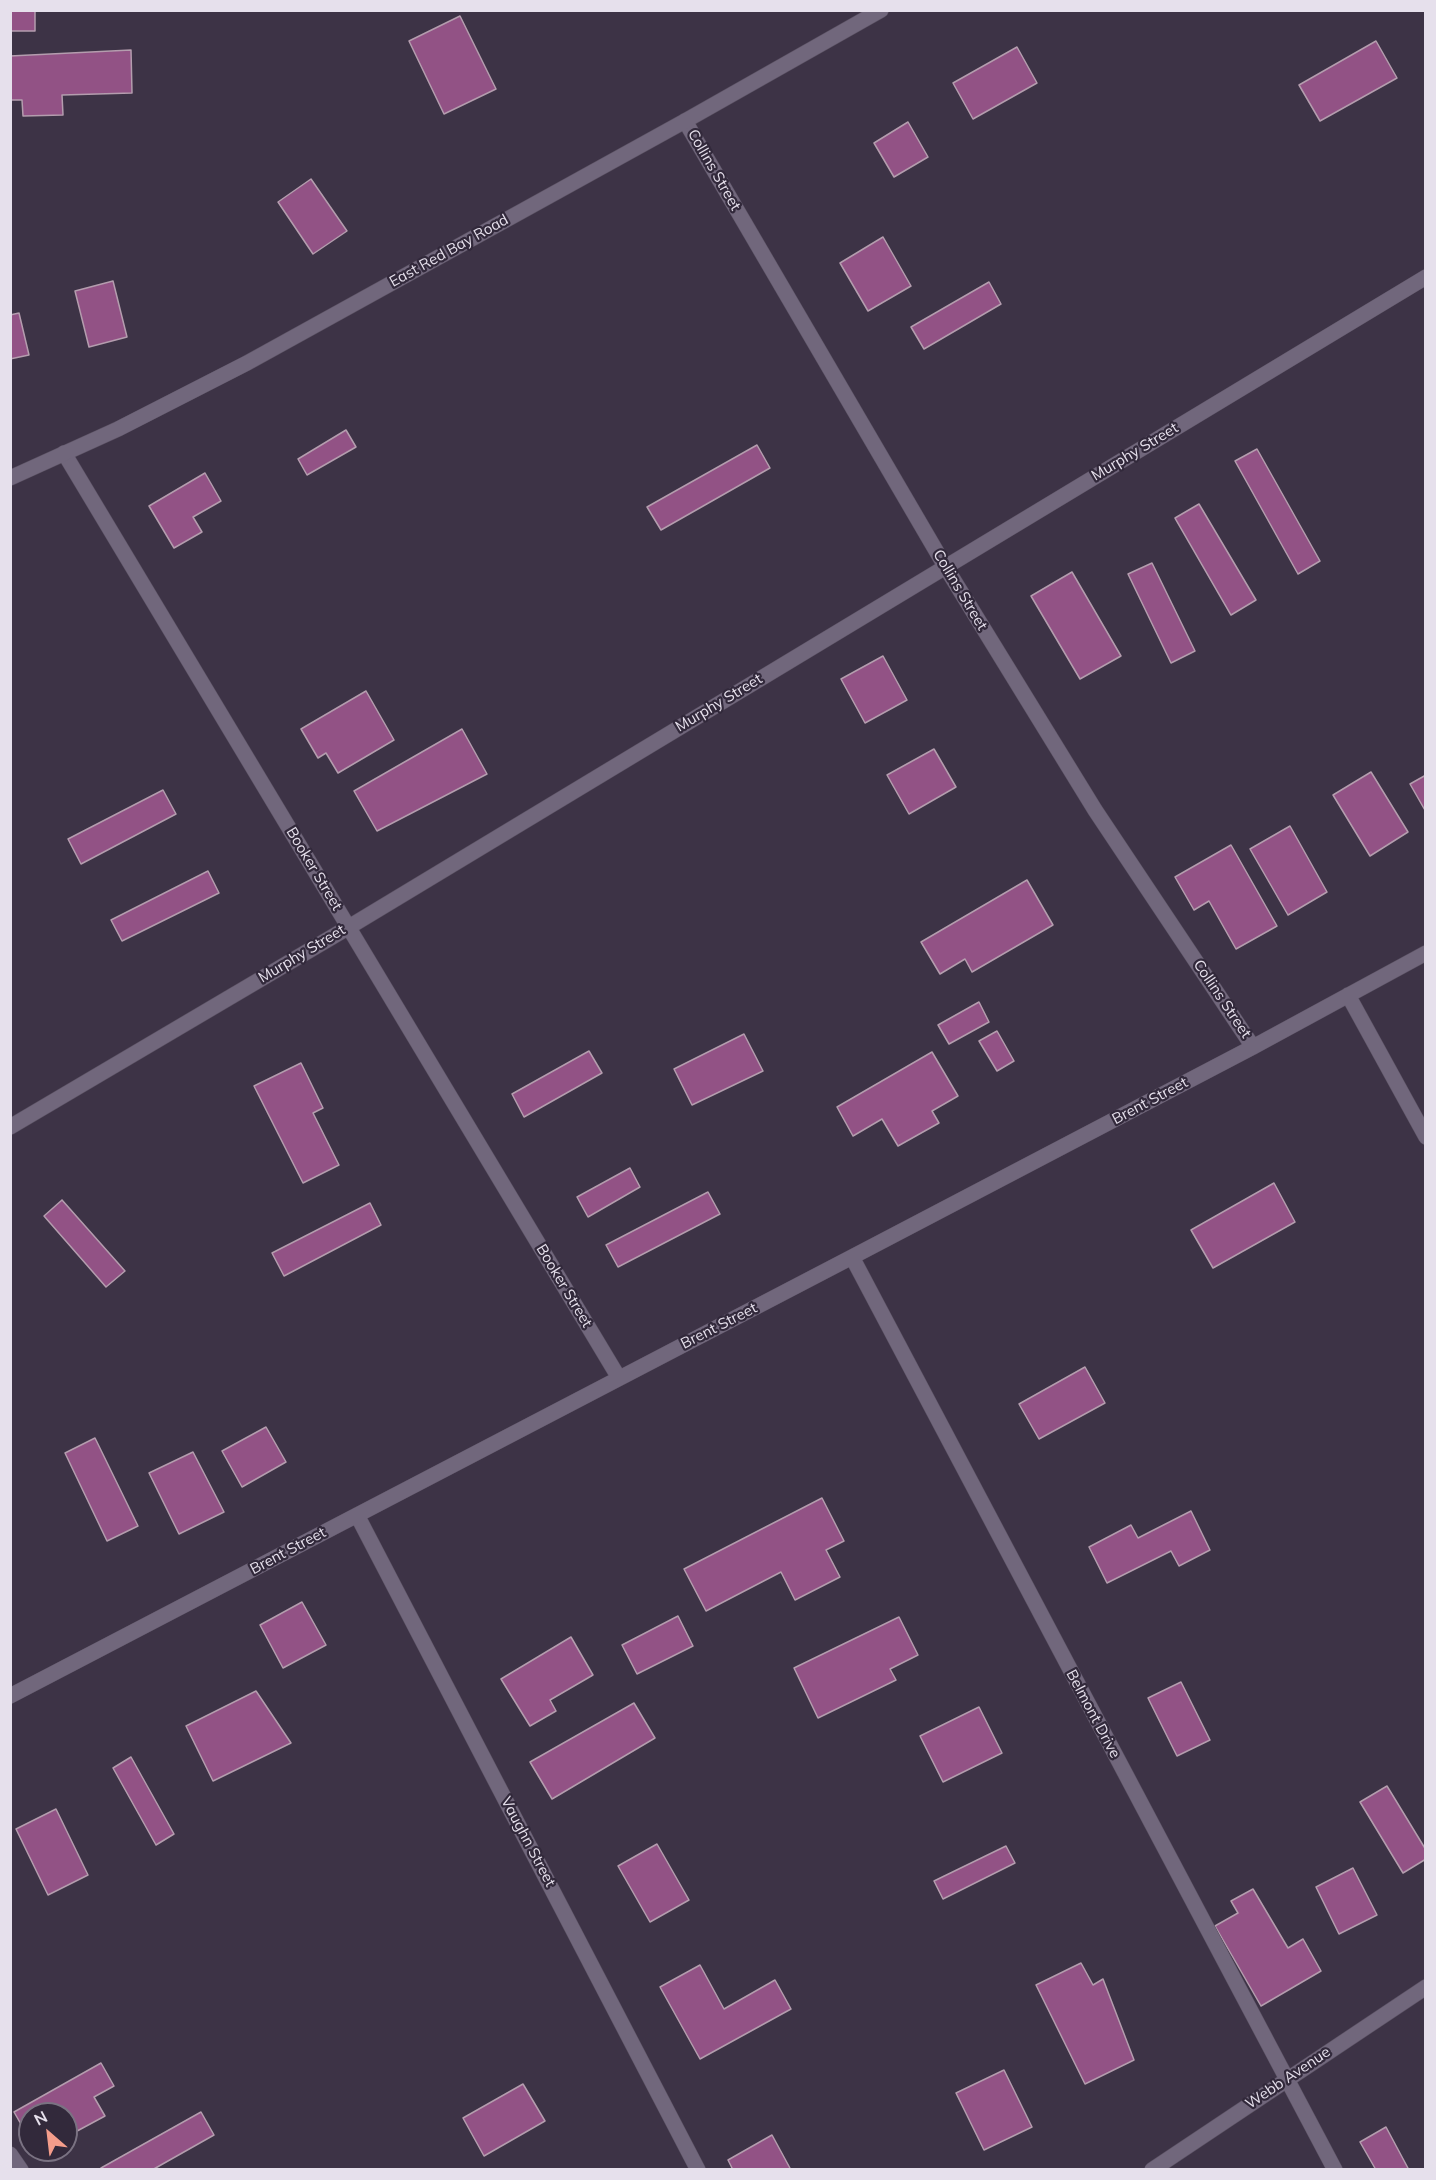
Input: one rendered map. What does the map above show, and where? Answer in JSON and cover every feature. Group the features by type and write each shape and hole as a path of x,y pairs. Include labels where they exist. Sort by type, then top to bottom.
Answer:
{"street":[{"name":"East Red Bay Road","path":"10,478 118,429 246,363 881,10"},
{"name":"Collins Street","path":"685,121 945,566 1095,810 1253,1047"},
{"name":"Murphy Street","path":"10,1127 349,927 1425,277"},
{"name":"Booker Street","path":"64,453 619,1378"},
{"name":"Brent Street","path":"10,1696 1253,1047 1425,953"},
{"path":"1348,995 1425,1137"},
{"name":"Belmont Drive","path":"852,1257 1335,2169"},
{"name":"Vaughn Street","path":"357,1515 698,2169"},
{"name":"Webb Avenue","path":"1152,2169 1425,1987"},
{"path":"10,2154 21,2169"}],"building":[{"path":"10,10 35,10 35,31 10,31"},
{"path":"460,16 496,89 444,114 409,41"},
{"path":"1376,41 1397,78 1320,121 1299,85"},
{"path":"1017,47 1037,83 973,119 953,83"},
{"path":"131,50 132,93 62,95 63,115 23,116 22,100 10,100 10,56"},
{"path":"908,122 928,157 894,177 874,143"},
{"path":"311,179 347,231 313,254 278,202"},
{"path":"883,237 911,286 868,311 840,263"},
{"path":"113,281 127,337 89,347 75,291"},
{"path":"989,282 1001,304 924,349 911,327"},
{"path":"19,313 29,355 10,359 10,315"},
{"path":"346,430 356,447 307,475 298,459"},
{"path":"757,445 770,468 661,530 647,507"},
{"path":"1257,449 1320,561 1298,574 1235,461"},
{"path":"205,473 221,501 193,517 202,532 174,548 149,506"},
{"path":"1199,504 1256,600 1231,615 1175,518"},
{"path":"1152,563 1195,651 1171,663 1128,574"},
{"path":"1072,572 1121,656 1080,679 1031,596"},
{"path":"883,656 907,700 865,723 841,679"},
{"path":"366,691 394,740 338,773 326,753 318,758 301,729"},
{"path":"462,729 487,774 377,831 354,791"},
{"path":"934,749 956,787 909,814 887,775"},
{"path":"1371,772 1408,832 1370,856 1333,795"},
{"path":"1426,775 1426,812 1410,784"},
{"path":"163,790 176,814 81,864 68,839"},
{"path":"1290,826 1327,892 1288,915 1250,849"},
{"path":"1231,845 1277,926 1236,949 1209,901 1194,910 1175,877"},
{"path":"208,871 219,893 122,941 111,920"},
{"path":"1027,880 1053,925 972,972 965,959 940,974 921,942"},
{"path":"979,1002 989,1022 949,1044 938,1025"},
{"path":"997,1031 1014,1061 997,1071 979,1041"},
{"path":"744,1034 763,1071 692,1105 674,1069"},
{"path":"589,1051 602,1073 524,1117 512,1094"},
{"path":"932,1052 958,1096 932,1111 939,1123 898,1146 882,1119 853,1136 837,1107"},
{"path":"301,1063 323,1108 313,1113 339,1165 303,1183 254,1086"},
{"path":"630,1168 640,1187 588,1217 577,1197"},
{"path":"1274,1183 1295,1222 1213,1268 1191,1230"},
{"path":"708,1192 720,1214 618,1267 606,1245"},
{"path":"62,1200 125,1271 106,1287 44,1216"},
{"path":"370,1203 381,1225 284,1276 272,1253"},
{"path":"1085,1367 1105,1403 1039,1439 1019,1404"},
{"path":"266,1427 286,1462 242,1487 222,1451"},
{"path":"95,1438 138,1526 107,1541 65,1453"},
{"path":"193,1452 224,1512 179,1534 149,1473"},
{"path":"822,1498 844,1541 826,1550 840,1577 795,1600 781,1572 706,1611 684,1569"},
{"path":"1191,1511 1210,1550 1179,1566 1171,1551 1107,1583 1089,1547 1131,1525 1138,1538"},
{"path":"302,1602 326,1645 283,1668 260,1625"},
{"path":"678,1616 693,1646 637,1674 622,1645"},
{"path":"899,1617 918,1655 890,1669 896,1680 818,1718 794,1668"},
{"path":"571,1637 593,1675 550,1700 556,1711 530,1726 501,1679"},
{"path":"1181,1682 1210,1740 1177,1756 1148,1698"},
{"path":"256,1691 291,1743 213,1781 186,1726"},
{"path":"634,1703 655,1738 552,1799 530,1762"},
{"path":"979,1707 1002,1753 943,1782 920,1736"},
{"path":"131,1757 174,1834 156,1845 113,1768"},
{"path":"1387,1786 1426,1850 1426,1859 1403,1873 1360,1802"},
{"path":"56,1809 88,1875 48,1895 16,1829"},
{"path":"657,1844 689,1900 650,1922 618,1866"},
{"path":"1006,1846 1015,1863 943,1899 934,1881"},
{"path":"1353,1868 1377,1915 1339,1934 1316,1887"},
{"path":"1253,1889 1288,1948 1303,1939 1321,1971 1261,2006 1215,1926 1238,1913 1231,1901"},
{"path":"1081,1963 1093,1985 1103,1979 1134,2060 1085,2084 1036,1985"},
{"path":"700,1965 724,2009 775,1980 791,2009 700,2059 660,1987"},
{"path":"101,2063 114,2086 94,2097 105,2116 78,2131 78,2102 32,2102"},
{"path":"1004,2070 1032,2127 984,2150 956,2093"},
{"path":"523,2084 545,2121 484,2156 463,2118"},
{"path":"201,2112 214,2135 152,2170 101,2170 101,2168"},
{"path":"1386,2127 1409,2170 1376,2170 1360,2142"},
{"path":"772,2135 791,2170 733,2170 728,2160"}]}
